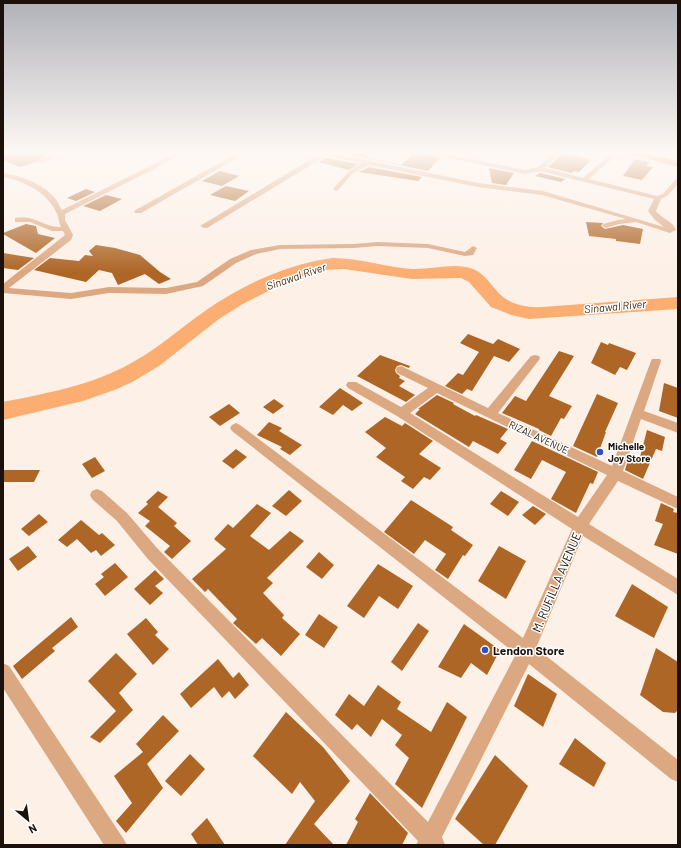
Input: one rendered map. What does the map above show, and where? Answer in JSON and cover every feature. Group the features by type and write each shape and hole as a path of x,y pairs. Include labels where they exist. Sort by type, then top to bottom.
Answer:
{"street":[{"path":"4,288 68,238 68,232 61,220 60,213 53,200 46,193"},
{"path":"60,213 102,193"},
{"path":"138,211 170,193"},
{"path":"204,226 260,193"},
{"path":"537,193 638,220 666,231 672,230 672,228 654,215 652,209 658,198"},
{"path":"636,193 658,198 667,193"},
{"path":"18,220 29,220 45,227 55,229 65,228"},
{"path":"606,226 618,222 638,220"},
{"path":"4,288 71,296 109,290 166,291 200,284 233,262 254,252 280,247 353,246 378,244 428,246 465,254 470,253 473,248"},
{"path":"490,414 535,358"},
{"name":"M. RUFILLA AVENUE","path":"431,843 526,651 580,526 616,473 656,361"},
{"name":"RIZAL AVENUE","path":"401,370 678,503"},
{"path":"352,385 401,413 678,588"},
{"path":"401,413 436,388"},
{"path":"638,413 678,428"},
{"path":"236,428 526,651 678,772"},
{"path":"97,495 122,517 152,553 431,843"},
{"path":"3,672 116,845"}],"building":[{"path":"78,193 94,193 76,201 67,198"},
{"path":"214,193 247,193 235,201 210,195"},
{"path":"106,195 122,199 100,211 83,206"},
{"path":"586,222 603,223 601,226 605,229 623,225 643,229 640,244 616,241 616,239 589,236"},
{"path":"26,224 36,226 38,234 55,238 36,253 3,234"},
{"path":"96,245 115,248 140,255 171,279 159,284 145,274 118,285 112,273 99,270 86,282 34,270 50,258 79,261 85,255 93,256 89,251"},
{"path":"3,253 34,258 18,270 3,268"},
{"path":"468,334 493,344 498,339 520,349 509,362 494,356 472,391 467,389 462,394 445,386 458,373 463,375 479,352 460,343"},
{"path":"601,342 608,345 609,343 636,353 627,370 620,367 615,375 591,363"},
{"path":"559,351 574,356 549,396 572,406 564,419 561,418 551,436 539,429 502,413 515,396 526,401"},
{"path":"380,355 410,366 409,368 401,365 397,366 395,370 400,376 399,378 405,381 399,386 415,395 406,402 357,376"},
{"path":"664,383 678,388 678,418 659,411"},
{"path":"340,388 363,403 352,411 343,405 333,415 319,407"},
{"path":"597,394 618,403 605,432 597,457 573,446"},
{"path":"437,395 454,403 453,404 475,416 476,415 508,429 500,439 507,443 498,454 473,441 469,447 415,414 420,409 418,409"},
{"path":"274,399 284,406 273,414 263,407"},
{"path":"229,404 240,413 220,426 209,417"},
{"path":"385,417 402,426 405,423 433,441 419,454 441,468 430,480 424,477 413,489 401,481 405,477 376,457 386,448 365,432"},
{"path":"269,422 282,428 279,431 302,445 290,455 280,449 282,447 257,435"},
{"path":"647,430 665,437 662,451 656,449 643,479 625,470 629,457 639,461"},
{"path":"532,441 598,472 593,484 590,483 576,513 551,499 566,472 542,460 531,479 514,470"},
{"path":"236,449 247,457 233,469 222,461"},
{"path":"95,457 105,471 92,478 82,464"},
{"path":"3,470 40,470 34,482 3,482"},
{"path":"289,490 302,501 286,516 272,506"},
{"path":"158,491 168,497 158,507 177,523 174,526 191,541 172,559 164,552 170,546 145,526 150,521 138,513 148,504 146,502"},
{"path":"501,491 519,502 508,516 490,504"},
{"path":"411,500 453,527 451,530 473,545 465,556 463,555 448,579 435,570 446,554 425,540 414,554 384,532"},
{"path":"661,503 674,509 673,512 678,513 678,554 654,545 663,524 655,521"},
{"path":"257,504 271,513 250,536 269,550 290,531 304,541 267,578 273,583 263,593 284,615 282,618 300,634 281,656 262,638 256,644 233,623 237,619 208,589 205,592 192,579 226,549 214,539 228,524 233,528"},
{"path":"533,506 546,514 535,525 522,515"},
{"path":"39,514 48,522 29,536 21,529"},
{"path":"81,520 99,535 102,533 115,545 101,556 96,550 91,553 77,539 67,547 58,540"},
{"path":"28,546 37,557 18,571 9,559"},
{"path":"499,546 526,561 506,599 478,581"},
{"path":"319,552 334,565 322,579 306,567"},
{"path":"115,563 128,577 105,596 95,584 104,577 101,574"},
{"path":"378,564 413,586 398,609 379,596 364,618 347,606"},
{"path":"155,570 164,579 155,586 163,593 150,605 134,589"},
{"path":"632,584 668,607 654,638 615,616"},
{"path":"319,614 338,627 324,648 305,635"},
{"path":"71,617 78,627 52,648 55,651 22,679 13,666"},
{"path":"146,618 158,632 155,635 169,649 153,665 127,634"},
{"path":"418,623 429,631 402,671 391,662"},
{"path":"464,624 500,650 487,675 471,663 461,678 438,667"},
{"path":"656,648 678,662 678,710 675,713 663,712 640,695"},
{"path":"116,653 137,674 119,693 133,710 100,743 90,737 116,711 88,681"},
{"path":"218,659 233,678 239,672 249,685 235,699 229,691 222,698 214,687 191,708 180,694"},
{"path":"528,674 557,694 543,727 514,706"},
{"path":"378,685 401,702 397,709 431,732 447,702 467,717 422,808 395,784 409,758 395,745 402,735 382,719 371,737 357,724 352,730 335,715 349,694 364,706"},
{"path":"286,712 323,747 350,781 314,824 334,845 285,845 315,801 300,782 292,794 253,756"},
{"path":"163,715 179,731 147,764 163,788 126,833 116,821 132,803 114,776 143,752 136,744"},
{"path":"575,738 606,763 594,787 559,764"},
{"path":"190,754 205,769 181,796 165,781"},
{"path":"495,755 528,786 495,845 484,845 455,819"},
{"path":"370,793 408,833 402,845 346,845 358,822 355,819"},
{"path":"207,818 225,845 198,845 191,834"}],"waterway":[{"name":"Sinawal River","path":"3,411 39,404 92,390 126,376 151,361 212,315 250,292 280,278 308,268 333,263 344,263 412,274 455,272 466,273 480,282 498,303 529,313 678,303"}],"place":[{"name":"Michelle Joy Store","path":"600,452"},
{"name":"Lendon Store","path":"485,650"}]}
